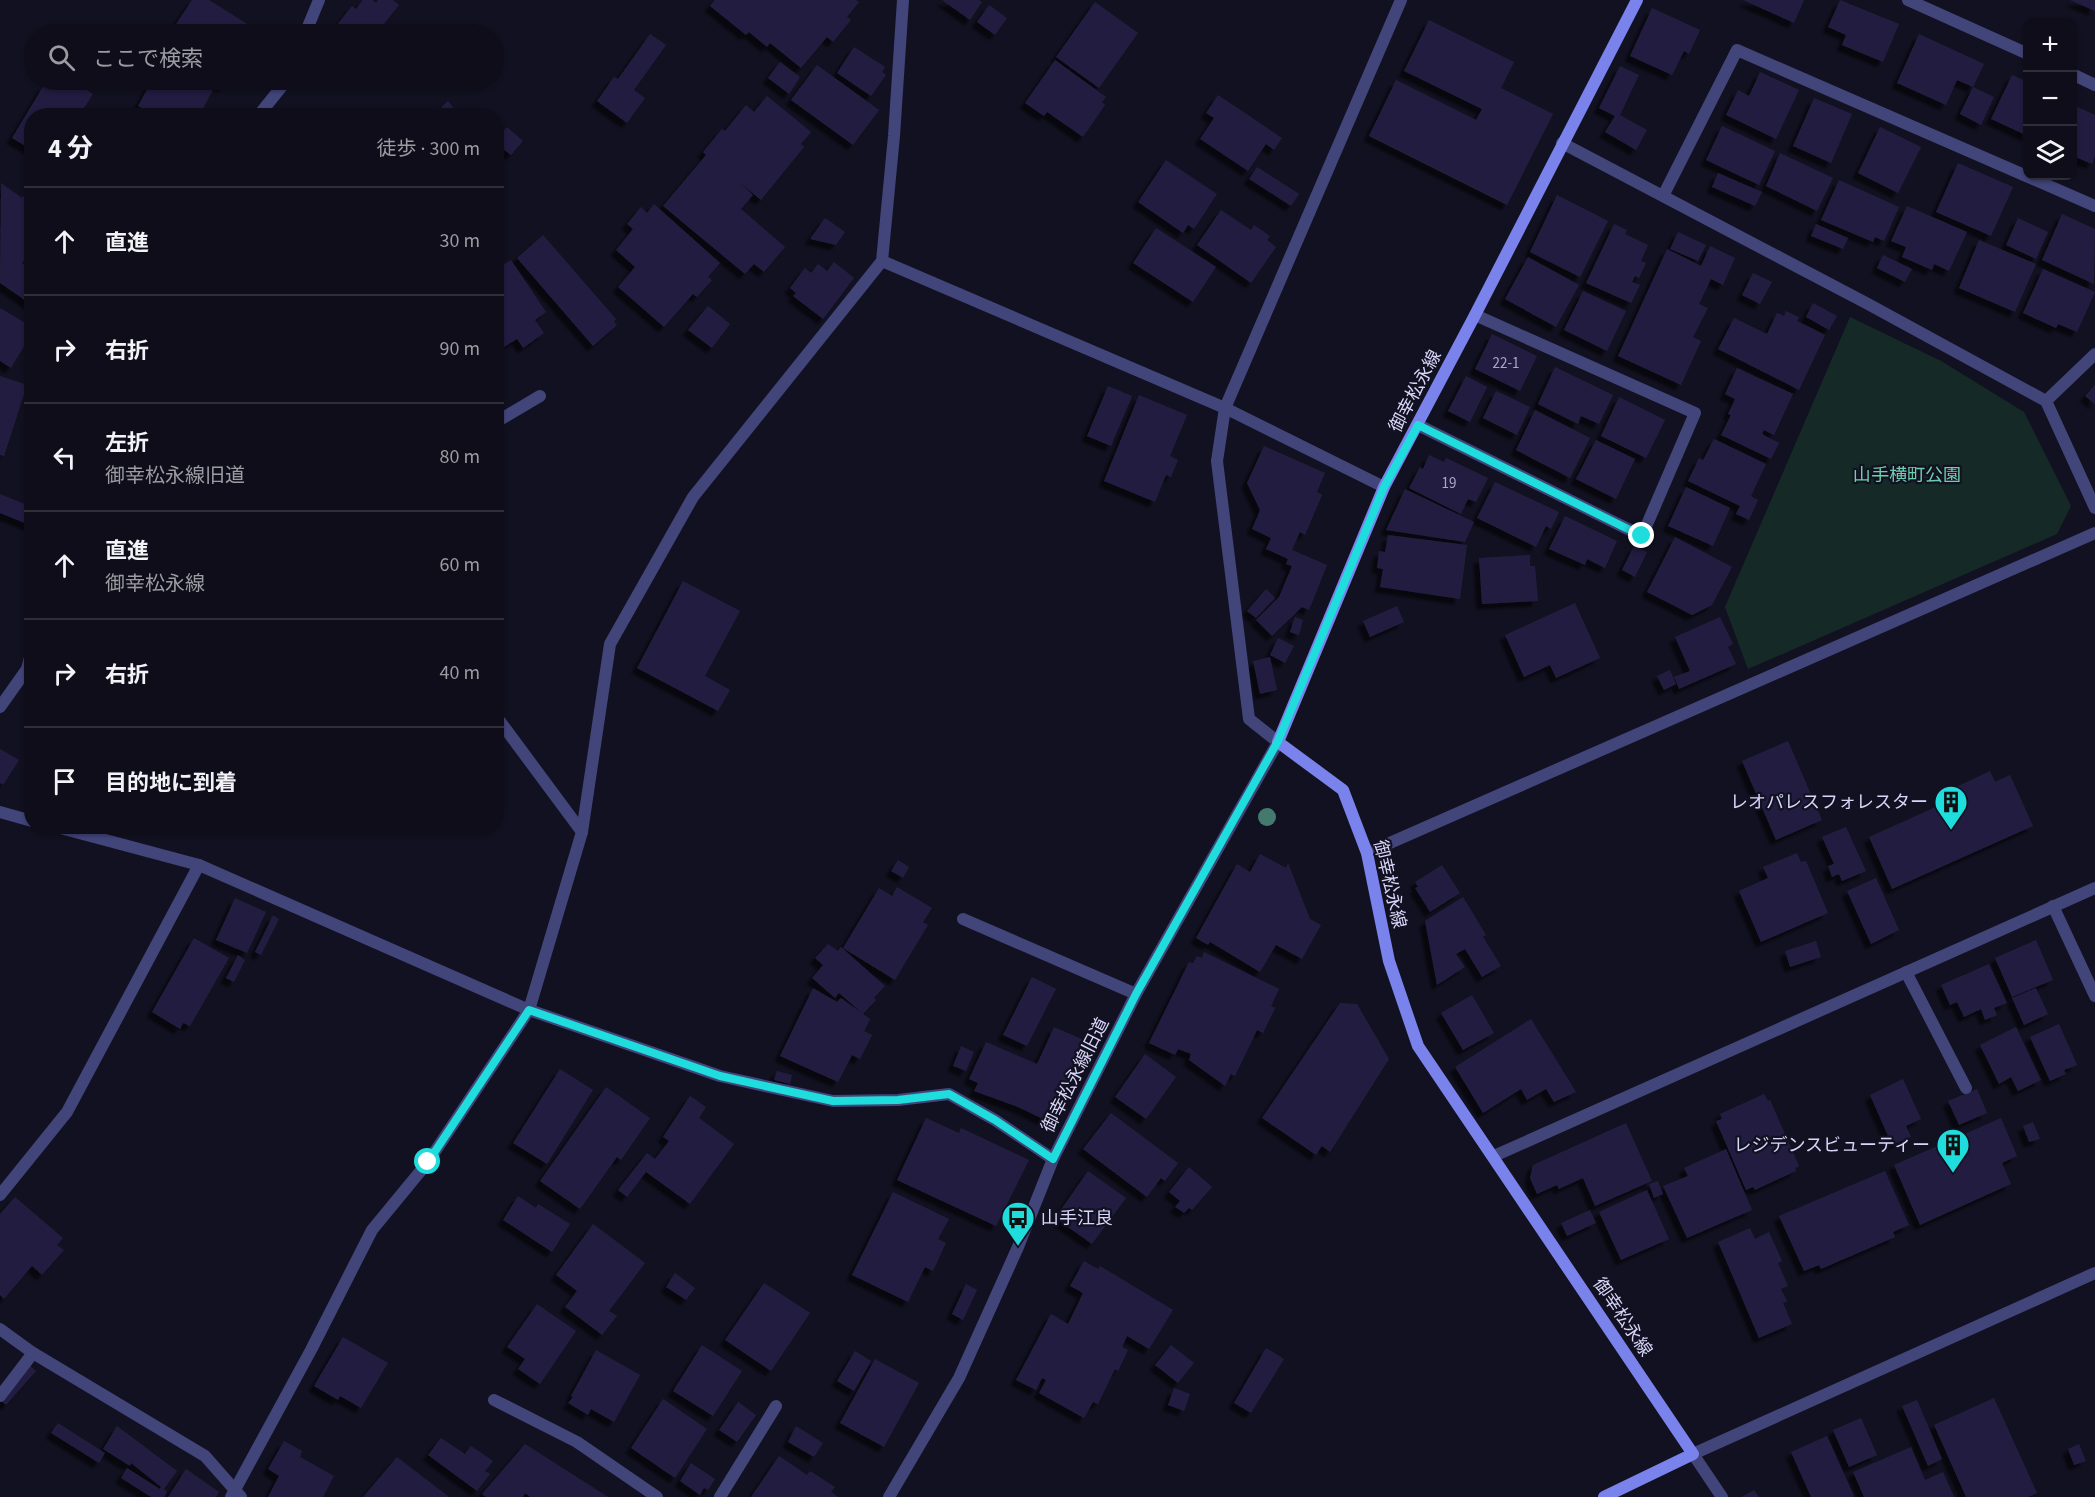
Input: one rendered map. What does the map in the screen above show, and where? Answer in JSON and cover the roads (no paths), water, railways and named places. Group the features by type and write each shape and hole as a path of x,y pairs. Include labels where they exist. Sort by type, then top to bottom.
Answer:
{"main road":[{"name":"御幸松永線","path":"1637,0 1384,487 1278,741 1343,790 1367,853 1389,962 1418,1046 1693,1454"},
{"path":"1604,1497 1693,1454"}],"street":[{"path":"309,24 319,0"},
{"path":"0,1329 33,1353 205,1456 236,1495 372,1230 428,1162 529,1010 582,832 610,644 693,497 882,261 894,136 903,0"},
{"path":"1278,741 1249,719 1217,461 1225,408 1401,0"},
{"path":"1908,0 2023,52"},
{"path":"1663,196 1737,50 2095,206"},
{"path":"2077,77 2095,85"},
{"path":"264,108 279,90"},
{"path":"1562,143 1868,304 2046,401 2095,508"},
{"path":"882,261 1225,408 1384,487"},
{"path":"1418,425 1642,536 1695,413 1475,315"},
{"path":"2046,401 2095,354"},
{"path":"504,417 540,396"},
{"path":"1367,853 2095,533"},
{"path":"0,707 24,673"},
{"path":"504,727 582,832"},
{"name":"御幸松永線旧道","path":"889,1497 959,1378 1018,1247 1053,1159 1136,994 1278,741"},
{"path":"0,812 24,819"},
{"path":"83,834 198,865 529,1010 720,1076 833,1101 898,1100 949,1094 995,1120 1053,1159"},
{"path":"0,1196 67,1112 198,865"},
{"path":"1494,1156 2095,888"},
{"path":"2053,906 2095,996"},
{"path":"963,919 1136,994"},
{"path":"1906,972 1966,1088"},
{"path":"1722,1497 1693,1454 2095,1273"},
{"path":"0,1396 33,1353"},
{"path":"494,1400 577,1442 657,1497"},
{"path":"720,1497 776,1407"}],"place":[{"name":"レオパレスフォレスター","path":"1951,831"},
{"name":"レジデンスビューティー","path":"1953,1174"},
{"name":"山手江良","path":"1018,1247"}],"park label":[{"name":"山手横町公園","path":"1907,475"}]}
